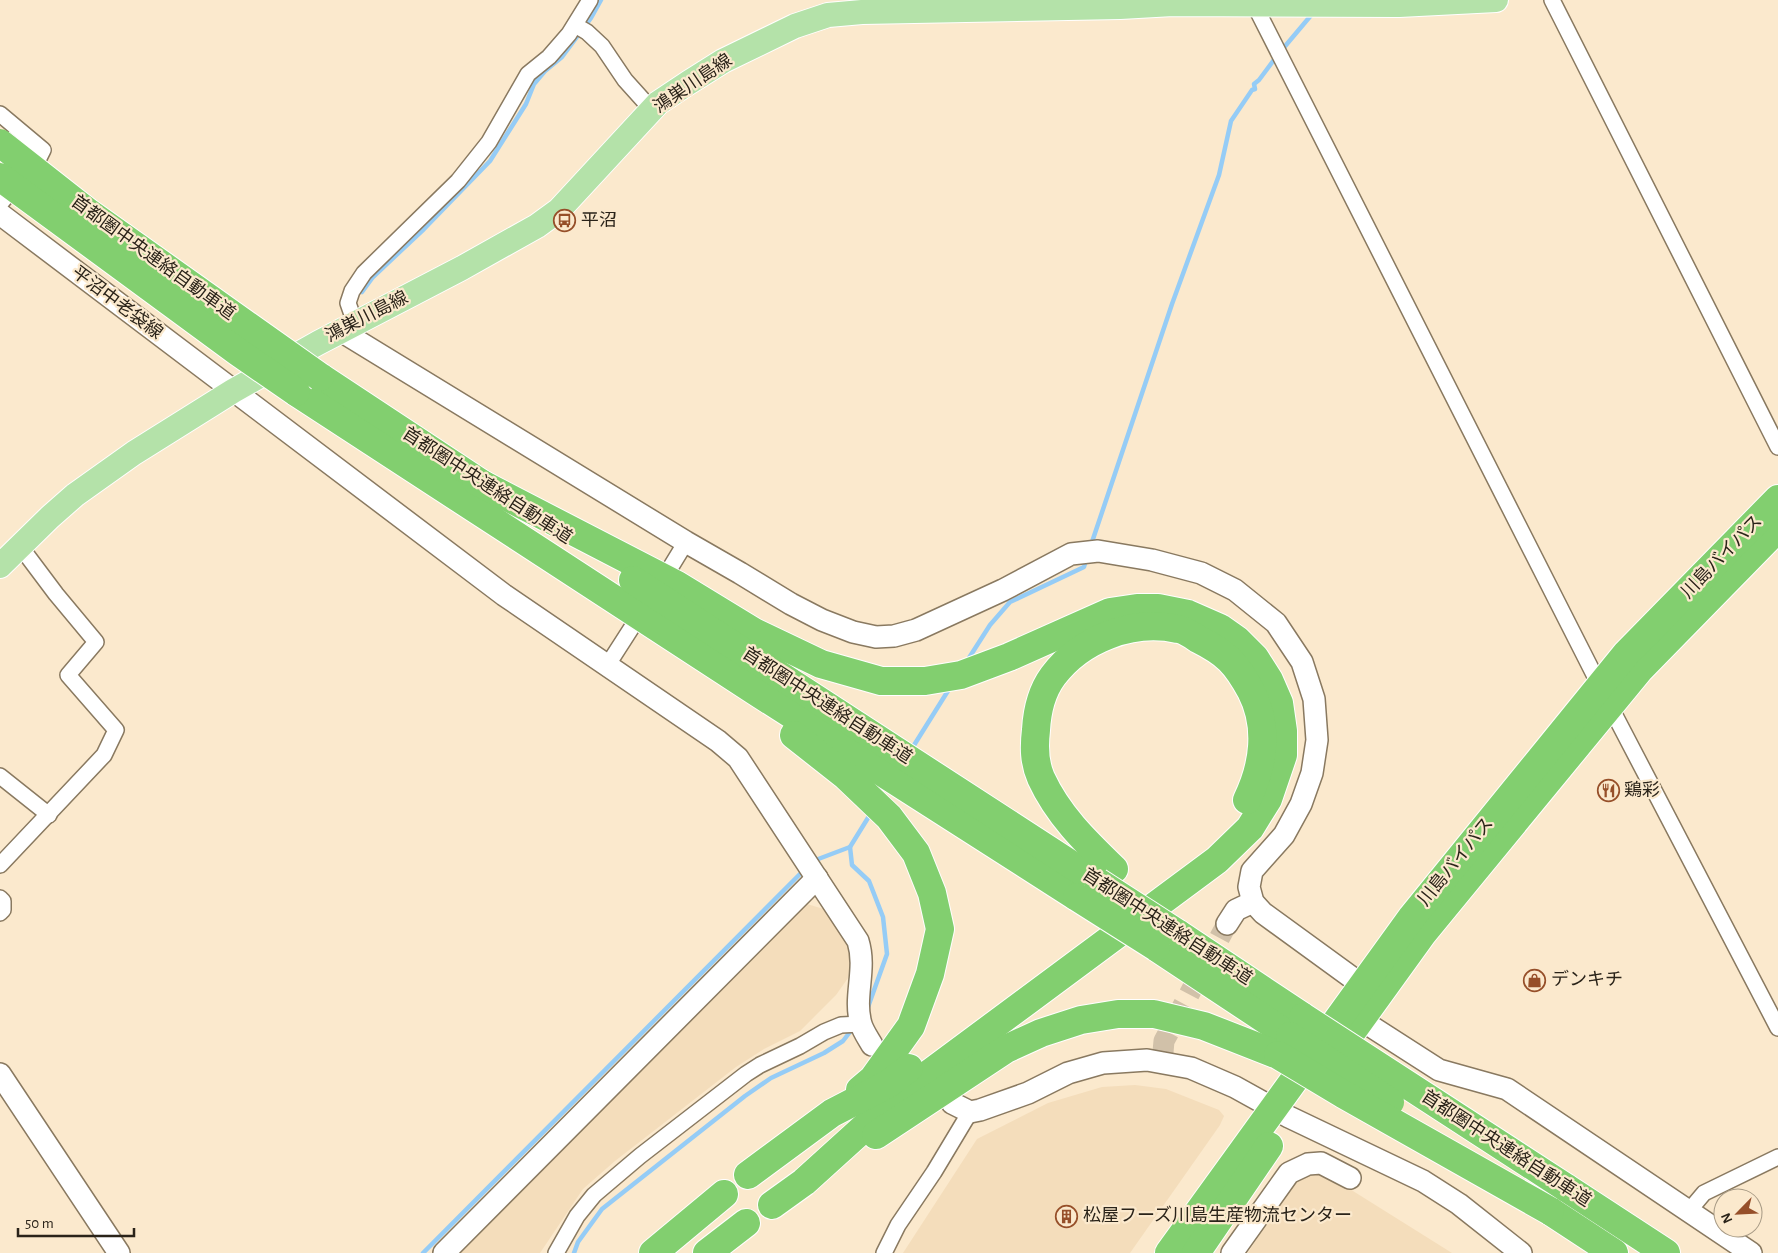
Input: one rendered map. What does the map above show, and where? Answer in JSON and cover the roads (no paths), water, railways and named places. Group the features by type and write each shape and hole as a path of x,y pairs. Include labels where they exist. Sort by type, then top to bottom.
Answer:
{"highway":[{"name":"首都圏中央連絡自動車道","path":"0,143 89,213 320,377 652,596 899,768"},
{"name":"首都圏中央連絡自動車道","path":"0,177 230,346 296,392 652,596 755,691 899,768 1096,883 1173,935 1296,1028 1489,1138 1666,1253"},
{"name":"川島バイパス","path":"1169,1253 1281,1112 1361,1020 1423,933 1605,696 1626,654 1778,499"},
{"name":"川島バイパス","path":"1196,1253 1281,1112 1362,985 1412,917 1605,696 1639,670 1778,528"},
{"path":"652,596 754,632 821,664 881,681 925,681 953,676 1009,657 1110,612 1137,608 1158,608 1188,614 1220,628 1237,640 1255,658 1269,680 1279,703 1284,731 1283,755 1268,799 1250,828 1217,860 899,1096 804,1182"},
{"path":"832,1113 888,1084 1014,991 1209,844 1243,807 1256,781 1262,750 1262,722 1253,695 1241,672 1220,650 1179,629 1148,626 1125,629 1098,639 1069,659 1052,678 1038,711 1034,751 1041,777 1072,828 1096,883 1173,935 1296,1028"},
{"path":"748,1175 832,1113 873,1078 911,1026 930,974 940,930 932,893 916,853 889,817 846,776 769,715 755,691"},
{"path":"772,1205 1006,1049 1041,1033 1081,1020 1118,1014 1154,1014 1204,1026 1296,1028"},
{"name":"首都圏中央連絡自動車道","path":"1296,1028 1343,1094 1550,1211 1614,1253"},
{"path":"653,1253 724,1194"},
{"path":"707,1253 746,1223"}],"main road":[{"name":"鴻巣川島線","path":"0,566 75,494 104,472 233,391 537,226 559,210 652,110 688,83 723,61 832,7 862,12 970,6 1120,7 1172,2 1399,5 1496,0"}],"street":[{"path":"590,0 579,27 549,57 528,74 489,142 458,181 364,273 352,291 348,303 348,327 686,542 791,604 822,620 852,632 876,637 894,636 916,630 1003,590 1071,554 1098,551 1160,562 1201,573 1235,590 1276,623 1302,662 1314,699 1317,740 1312,773 1301,804 1284,835 1252,871 1249,886 1253,902 1263,913 1362,985"},
{"path":"1552,0 1778,447"},
{"path":"1254,4 1605,696 1778,1028"},
{"path":"579,27 602,46 624,80 652,110"},
{"path":"0,114 43,150 39,158 0,204"},
{"name":"平沼中老袋線","path":"0,214 504,595 718,741 738,758 858,941 862,954 860,1017"},
{"path":"608,666 686,542"},
{"path":"0,866 104,755 116,730 68,674 96,642 56,594 20,546"},
{"path":"0,776 49,815"},
{"path":"447,1252 816,876"},
{"path":"0,898 3,901 3,910 0,913"},
{"path":"1227,924 1236,910 1253,902"},
{"path":"556,1253 577,1216 599,1191 640,1156 746,1074 824,1032 860,1017 872,1045"},
{"path":"1361,1020 1439,1070 1507,1089 1688,1212 1752,1253"},
{"path":"884,1253 898,1225 934,1172 961,1108 997,1105 1028,1093 1068,1073 1103,1062 1147,1060 1162,1057 1235,1087 1281,1112 1423,1180 1459,1204 1521,1253"},
{"path":"0,1074 119,1253"},
{"path":"1688,1212 1704,1193 1778,1157"},
{"path":"1232,1253 1289,1173 1308,1164 1321,1163 1350,1178"}],"waterway":[{"path":"362,292 373,277 424,229 490,161 526,104 534,84 545,71 562,57 591,18 601,0"},
{"path":"1281,51 1313,13"},
{"path":"1091,545 1172,304 1219,175 1231,121 1252,90 1255,89 1254,84 1276,57"},
{"path":"967,661 990,625 1010,602 1084,567 1086,560"},
{"path":"911,750 951,686"},
{"path":"813,861 850,847 871,813"},
{"path":"850,847 852,865 869,881 883,917 887,954 868,1007"},
{"path":"423,1253 804,870"},
{"path":"574,1253 578,1242 602,1209 745,1096 771,1078 824,1053 843,1041 853,1028"}],"tunnel":[{"path":"1163,1052 1164,1041 1227,924"}],"place":[{"name":"平沼","path":"565,221"},
{"name":"鶏彩","path":"1608,791"},
{"name":"デンキチ","path":"1535,980"},
{"name":"松屋フーズ川島生産物流センター","path":"1067,1216"}]}
